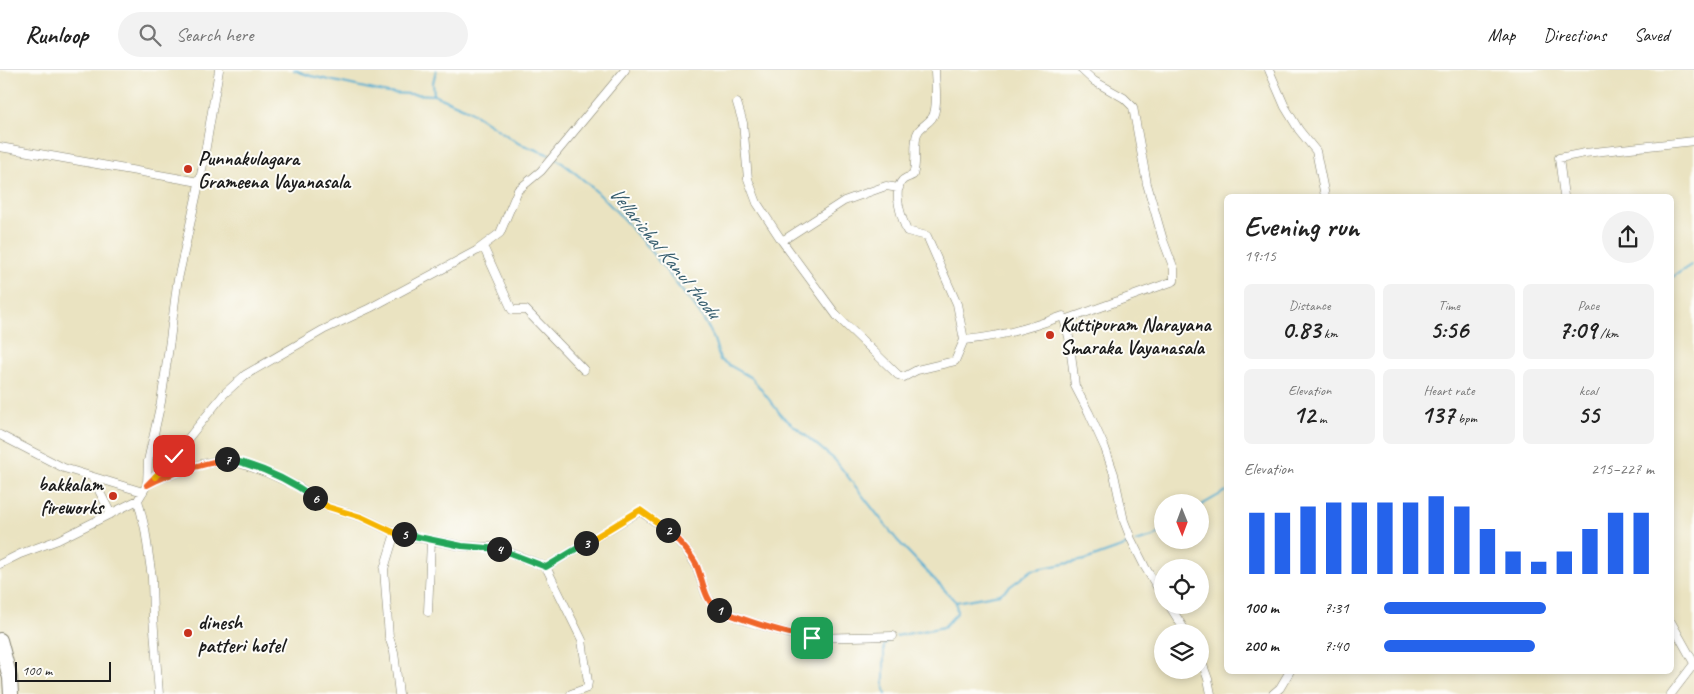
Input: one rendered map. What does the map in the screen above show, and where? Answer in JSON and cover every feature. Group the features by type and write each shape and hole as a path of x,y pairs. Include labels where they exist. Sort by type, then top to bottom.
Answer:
{"highway":[{"path":"0,640 10,678 11,694"}],"street":[{"path":"145,489 148,461 161,402 177,284 199,182 219,70"},
{"path":"0,564 20,554 58,540 138,500 224,394 245,374 322,330 370,308 476,251 500,233 518,190 541,171 625,70"},
{"path":"737,103 743,123 748,178 757,203 782,241 837,316 898,375 904,377 917,370 955,361 964,340 957,304 927,236 907,230 902,220 898,203 899,188 902,180 912,175 916,167 916,138 921,126 932,117 935,108 934,70"},
{"path":"1065,320 1174,281 1174,270 1163,240 1147,184 1133,107 1124,98 1094,81 1082,70"},
{"path":"1269,70 1285,107 1299,130 1316,151 1324,194"},
{"path":"1564,194 1559,158 1585,153 1694,142"},
{"path":"0,147 199,182"},
{"path":"782,241 844,201 886,186 899,188"},
{"path":"483,246 512,310 526,310 584,370"},
{"path":"964,340 1002,335 1030,328 1063,316 1069,337 1075,386 1090,413 1108,456 1114,474 1124,521 1131,539 1154,583"},
{"path":"0,435 64,468 92,477 145,489"},
{"path":"145,489 158,479 202,464 228,459 299,487 328,507 361,517 395,533 462,546 496,547 546,567 582,640 588,682 587,688 571,694"},
{"path":"92,477 111,514"},
{"path":"138,500 145,529 152,578 159,694"},
{"path":"546,567 640,510 669,531 687,551 696,565 707,597 716,608 747,621 812,638 893,636"},
{"path":"395,533 384,569 389,637 394,652 399,694"},
{"path":"428,612 431,540"},
{"path":"1671,694 1694,664 1674,627"},
{"path":"1273,694 1280,688 1288,674"},
{"path":"1208,679 1211,694"}],"waterway":[{"name":"Vellarichal Kanul thodu","path":"294,70 311,76 388,93 434,95 469,110 518,143 550,155"},
{"path":"434,95 433,83 436,70"},
{"name":"Vellarichal Kanul thodu","path":"554,157 572,170 604,199 647,247 702,317 713,338 720,360 752,378 782,416 835,460 897,540 956,602 957,613 944,627 896,636"},
{"path":"1674,276 1691,265"},
{"path":"1209,501 1224,492"},
{"path":"1135,542 1154,536"},
{"path":"956,602 1000,594 1032,570 1085,560 1130,544"},
{"name":"Vellarichal Kanul thodu","path":"886,694 884,686 884,645 890,639"}],"place":[{"name":"Punnakulagara Grameena Vayanasala","path":"188,169"},
{"name":"Kuttipuram Narayana Smaraka Vayanasala","path":"1050,335"},
{"name":"bakkalam fireworks","path":"113,496"},
{"name":"dinesh patteri hotel","path":"188,633"}],"route":[{"path":"174,456 147,485 158,479 202,464 228,459 299,487 328,507 361,517 395,533 462,546 496,547 546,567 640,510 669,531 687,551 696,565 707,597 716,608 747,621 812,638"}]}
